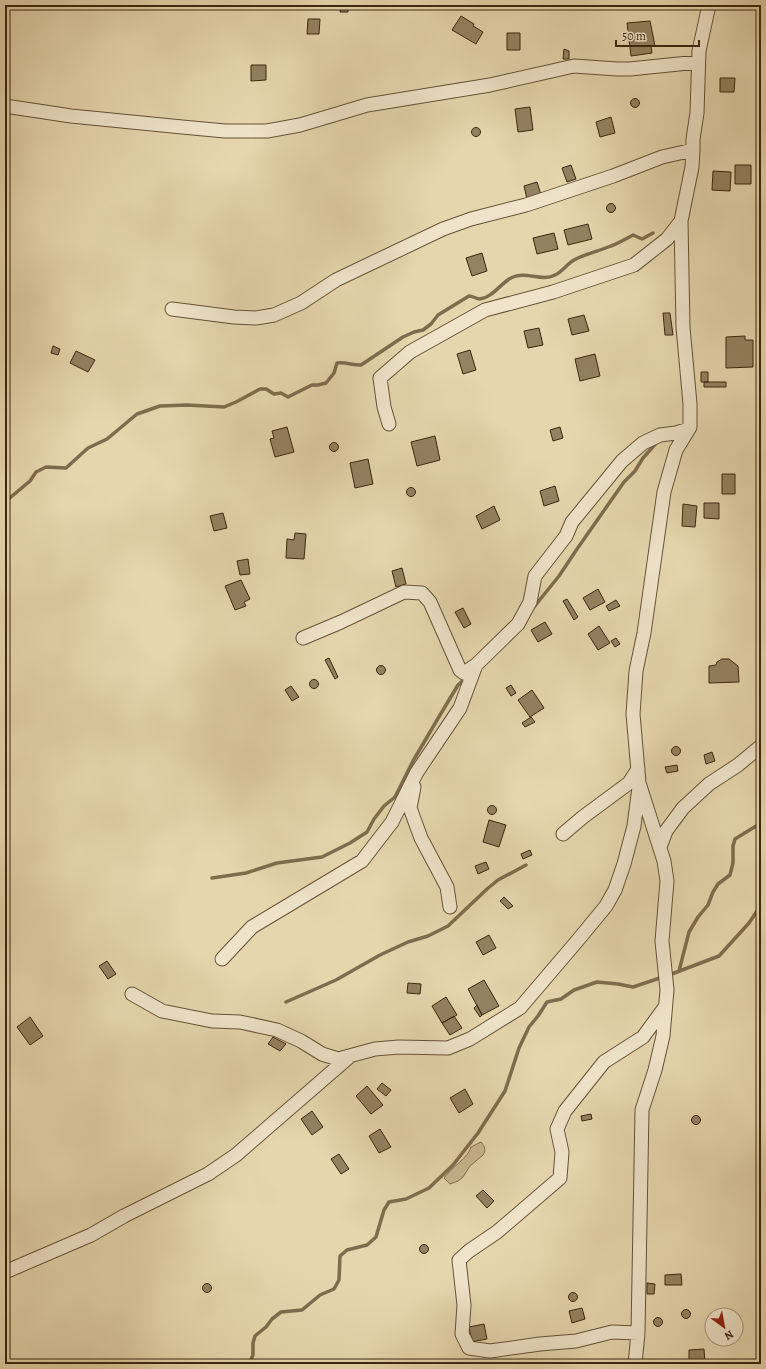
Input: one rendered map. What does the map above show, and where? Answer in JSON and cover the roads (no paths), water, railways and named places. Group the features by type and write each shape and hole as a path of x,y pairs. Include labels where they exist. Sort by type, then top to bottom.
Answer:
{"street":[{"path":"132,994 162,1011 212,1021 240,1022 277,1030 301,1041 322,1054 338,1059 375,1049 399,1047 448,1048 470,1039 520,1008 606,906 615,890 624,864 634,826 639,783 633,714 636,671 644,633 664,492 676,450 688,429 690,404 683,327 681,221 694,150 693,139 697,112 699,51 709,5"},
{"path":"5,106 71,116 189,128 225,131 267,131 300,125 367,105 490,84 574,66 617,70 698,62"},
{"path":"172,309 234,317 256,318 274,315 301,303 336,280 443,229 471,219 526,205 613,176 662,157 694,150"},
{"path":"389,424 384,407 380,378 410,352 485,310 553,292 634,265 667,239 681,221"},
{"path":"303,638 404,592 414,592 422,594 430,602 460,670 464,673 476,665 518,624 530,602 535,576 566,536 572,522 622,461 643,443 660,435 676,433 688,429"},
{"path":"222,959 252,927 362,861 392,822 417,772 460,708 476,665"},
{"path":"660,847 666,831 683,808 709,784 738,765 761,746"},
{"path":"563,834 583,817 629,783 638,769"},
{"path":"417,772 410,808 421,838 447,887 450,906"},
{"path":"636,1364 638,1333 642,1110 655,1070 663,1036 667,990 662,941 667,881 660,847 639,783"},
{"path":"638,1333 612,1332 576,1341 490,1351 469,1348 462,1334 464,1305 459,1260 469,1250 497,1232 560,1178 562,1152 557,1129 565,1111 604,1062 643,1037 665,1007"},
{"path":"5,1272 91,1235 124,1216 208,1174 236,1155 348,1056"}],"waterway":[{"path":"5,502 30,481 36,472 46,467 66,468 88,448 107,439 137,414 160,406 187,405 224,407 260,389 266,389 274,394 281,393 288,397 312,385 326,383 334,373 337,363 361,365 403,337 423,330 431,324 438,315 469,296 479,299 485,298 509,279 518,275 550,277 558,274 571,262 578,258 614,245 633,235 642,239 653,233"},
{"path":"534,607 559,576 624,482 635,471 643,458 658,441"},
{"path":"212,878 246,873 277,863 322,857 350,843 367,832 374,819 384,806 395,797 413,761 440,715 458,685 466,678"},
{"path":"679,971 689,932 698,917 708,905 718,884 730,875 733,863 733,846 735,839 761,823"},
{"path":"286,1002 336,980 380,955 408,942 428,936 448,926 498,880 526,865"},
{"path":"669,975 719,956 749,923 761,905"},
{"path":"249,1364 253,1355 253,1343 255,1336 266,1327 272,1319 281,1312 302,1310 320,1295 334,1289 339,1280 340,1256 347,1250 367,1245 376,1237 384,1210 389,1202 406,1199 429,1188 453,1165 478,1133 505,1091 519,1048 529,1027 547,1002 561,999 574,990 597,982 633,987 663,977"}]}
